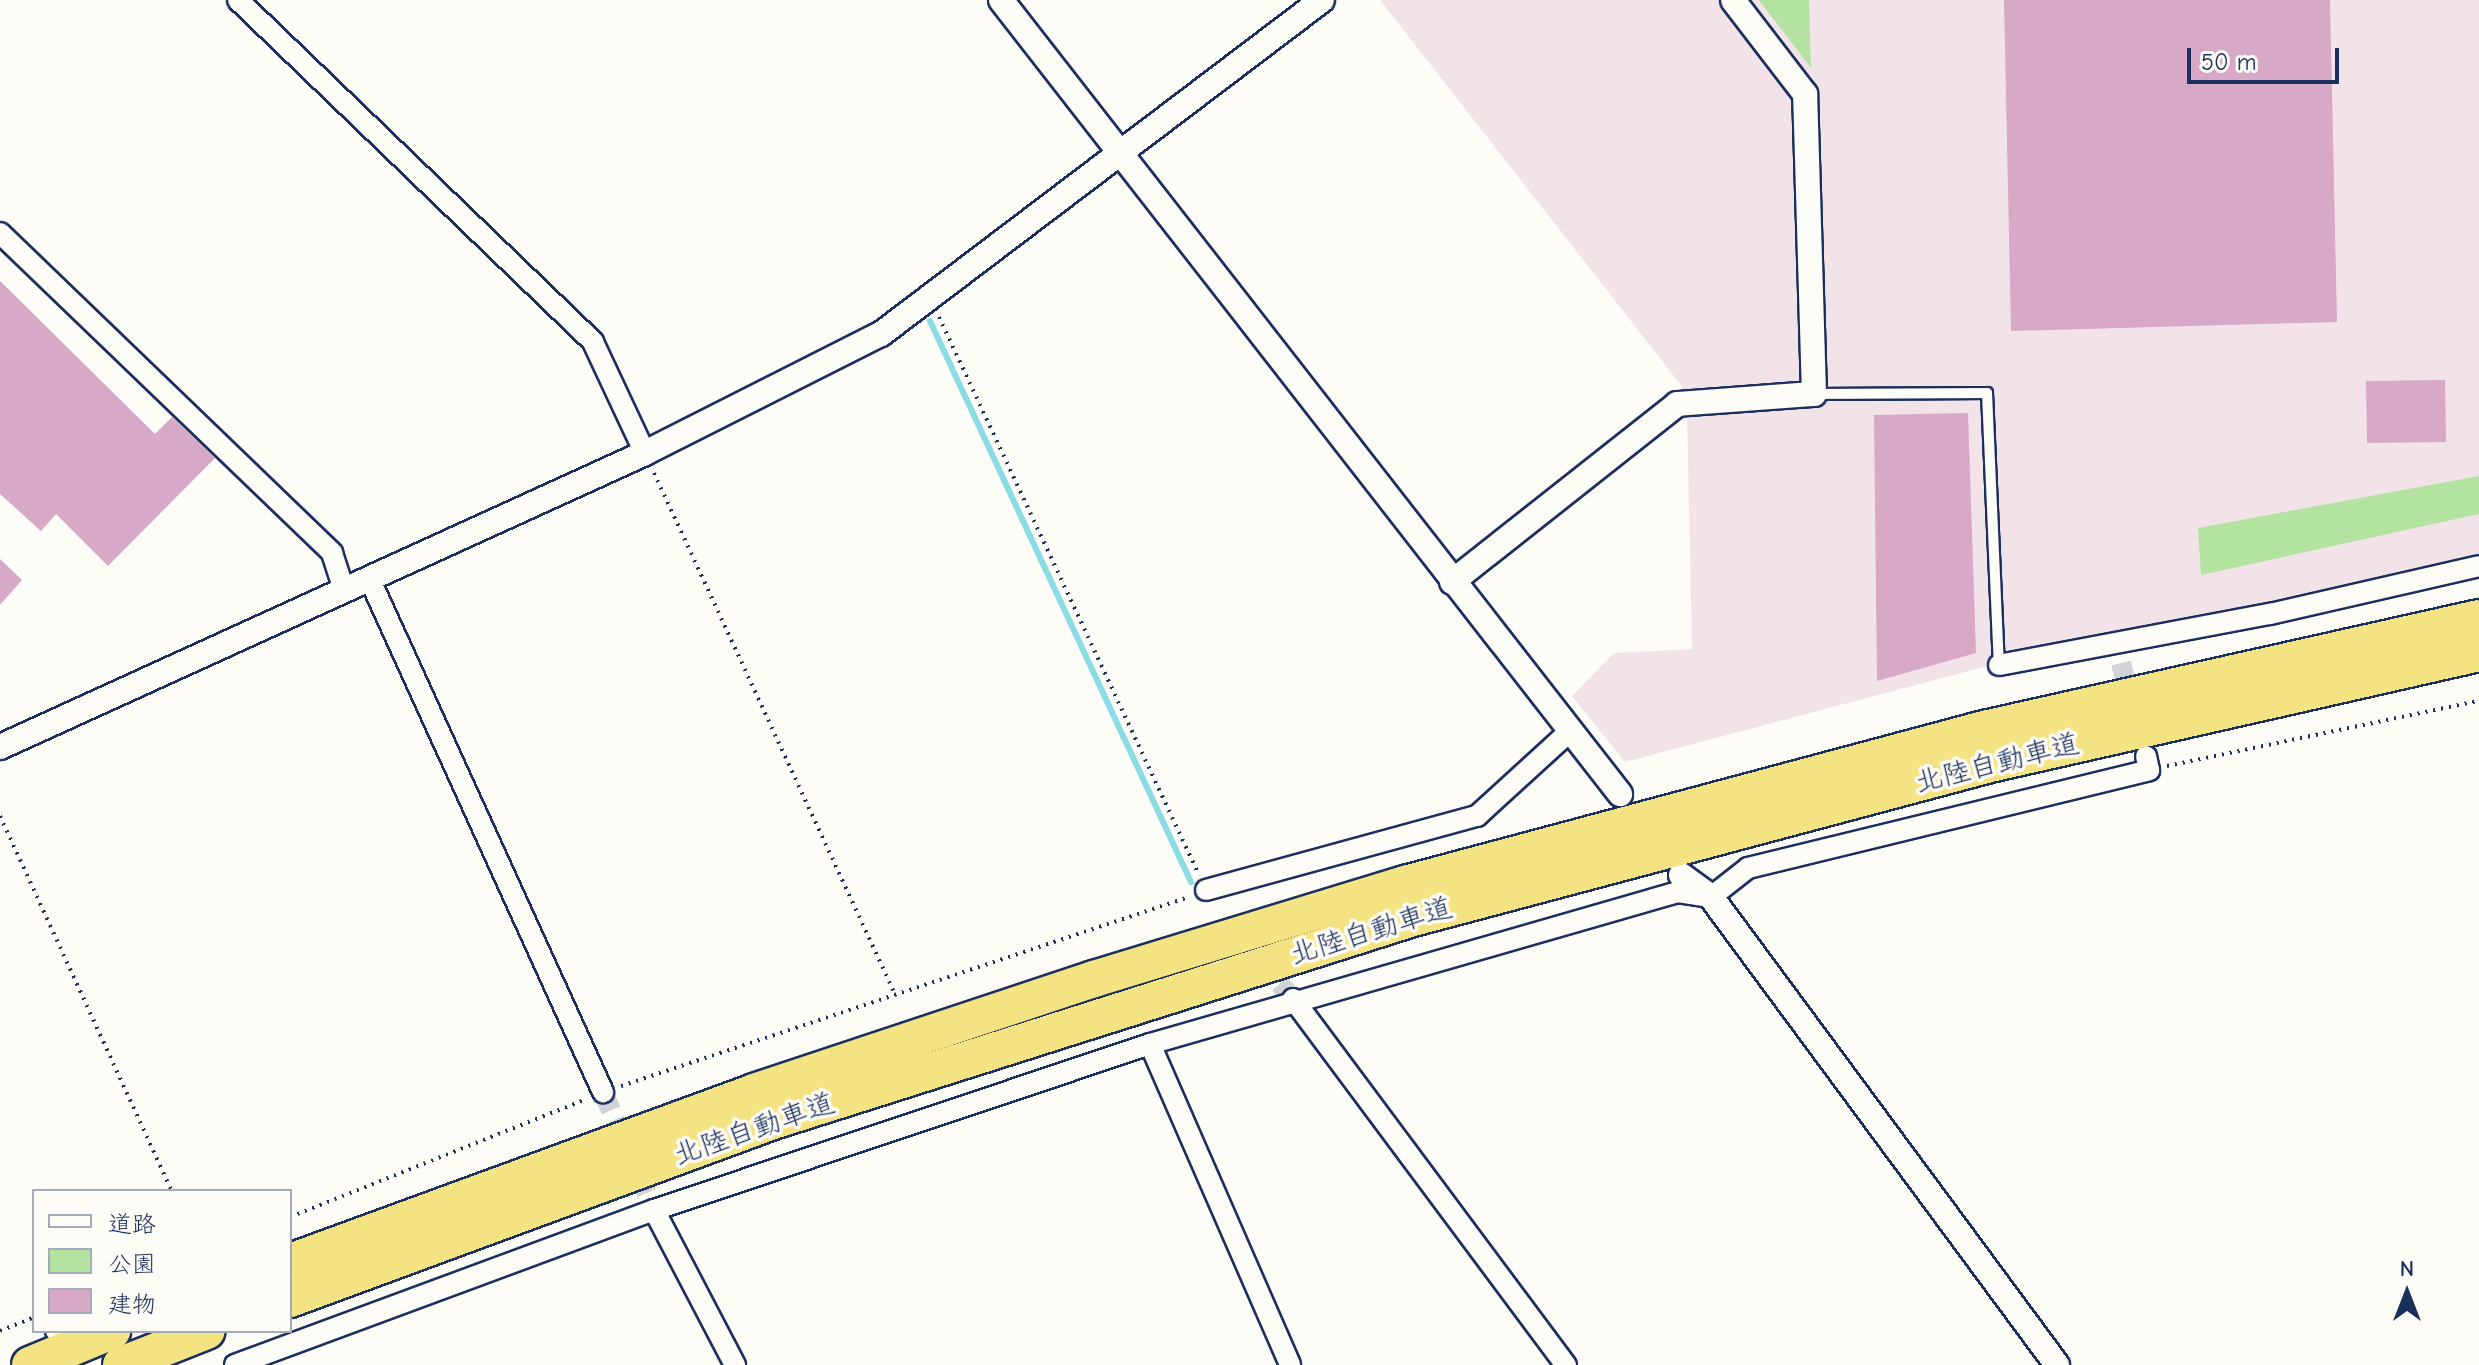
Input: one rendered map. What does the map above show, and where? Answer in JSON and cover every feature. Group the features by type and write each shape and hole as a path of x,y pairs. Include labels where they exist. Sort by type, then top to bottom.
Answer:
{"highway":[{"name":"北陸自動車道","path":"292,1261 754,1092 1094,979 1405,884 1984,729 2479,618"},
{"name":"北陸自動車道","path":"292,1298 773,1121 1413,918 1990,764 2479,653"},
{"path":"30,1365 107,1333"},
{"path":"121,1365 202,1333"}],"street":[{"path":"238,0 593,342 645,453"},
{"path":"1001,0 1620,794"},
{"path":"0,747 645,453 881,334 1122,156 1322,0"},
{"path":"1452,582 1677,404 1814,394 1805,94 1733,0"},
{"path":"0,233 332,553 344,591"},
{"path":"1999,665 2270,614 2479,566"},
{"path":"370,580 603,1092"},
{"path":"2117,642 2121,663"},
{"path":"1206,890 1477,816 1569,732"},
{"path":"235,1365 654,1210 1150,1044 1293,999 1678,892 1711,897 1748,868 2147,763"},
{"path":"1681,875 1711,897 2057,1365"},
{"path":"1293,999 1566,1365"},
{"path":"1150,1044 1290,1365"},
{"path":"654,1210 735,1365"}],"lane":[{"path":"1814,394 1987,393 1999,665"}],"path":[{"path":"292,1216 603,1092 1206,890 930,296"},
{"path":"645,453 895,994"},
{"path":"2147,763 2479,701"},
{"path":"0,816 171,1189"},
{"path":"0,1331 32,1318"}],"shaded area":[{"path":"1380,0 2479,0 2479,559 2010,660 1625,762 1572,696 1614,653 1692,649 1687,414 1681,385"}],"green space":[{"path":"1759,0 1809,0 1811,68"},
{"path":"2479,476 2479,514 2201,575 2198,528"}],"building":[{"path":"2004,0 2330,0 2337,322 2011,331"},
{"path":"0,281 155,434 172,417 215,458 108,566 56,514 41,531 0,494"},
{"path":"2445,380 2446,442 2367,443 2366,381"},
{"path":"1968,413 1976,653 1877,681 1874,415"},
{"path":"0,559 22,580 0,605"}],"waterway":[{"path":"930,321 1191,882"}],"tunnel":[{"path":"2121,663 2132,706"},
{"path":"1260,961 1293,999"},
{"path":"603,1092 654,1210"}]}
